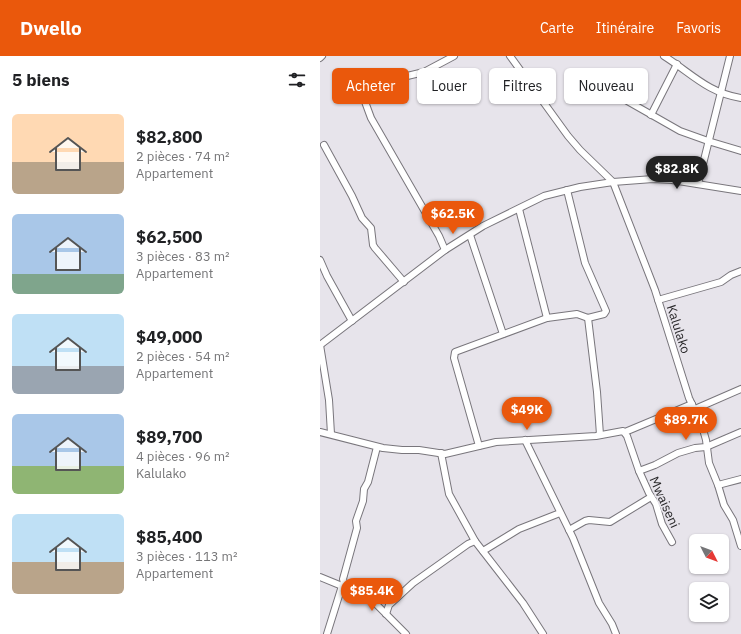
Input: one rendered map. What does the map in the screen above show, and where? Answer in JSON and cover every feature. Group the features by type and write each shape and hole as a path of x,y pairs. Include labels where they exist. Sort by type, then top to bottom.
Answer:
{"street":[{"path":"446,250 371,118 364,99 366,94 388,79 424,72 454,56"},
{"path":"510,56 568,136 580,150 613,182"},
{"path":"664,56 707,86 721,93 741,98"},
{"path":"698,184 730,56"},
{"path":"651,114 676,64"},
{"path":"634,104 680,131 741,151"},
{"path":"324,145 352,196 362,218 371,228 373,245 404,282"},
{"path":"331,434 329,400 320,345 446,250 483,226 544,196 567,190 613,182 653,179 672,180 741,191"},
{"name":"Kalulako","path":"613,182 658,300 693,406 702,426 706,440 709,463 724,505 739,532 741,546"},
{"path":"480,446 454,355 459,350 547,318 577,314 588,318 604,314 606,311 585,263 567,190"},
{"path":"519,209 547,318"},
{"path":"470,235 503,334"},
{"path":"320,260 327,276 352,321"},
{"path":"658,300 721,282 731,275 741,271"},
{"path":"588,318 597,392 600,435"},
{"path":"320,432 377,446 402,450 424,450 441,454 452,453 496,442 600,435 621,431 625,432 741,389"},
{"name":"Mwaiseni","path":"625,432 638,471 658,511 662,524 672,542"},
{"path":"638,471 689,449 706,448 741,432"},
{"path":"525,440 583,560 599,603 612,624 616,634"},
{"path":"327,634 343,584 357,528 356,521 360,513 364,489 368,482 377,446"},
{"path":"441,454 449,494 475,541 523,603 543,634"},
{"path":"718,485 741,479"},
{"path":"569,530 585,521 590,520 610,522 651,497"},
{"path":"483,551 519,529 560,513"},
{"path":"386,614 389,605 422,575 468,544 475,541"},
{"path":"320,577 343,584 376,604 406,634"},
{"path":"376,604 389,605"}]}
